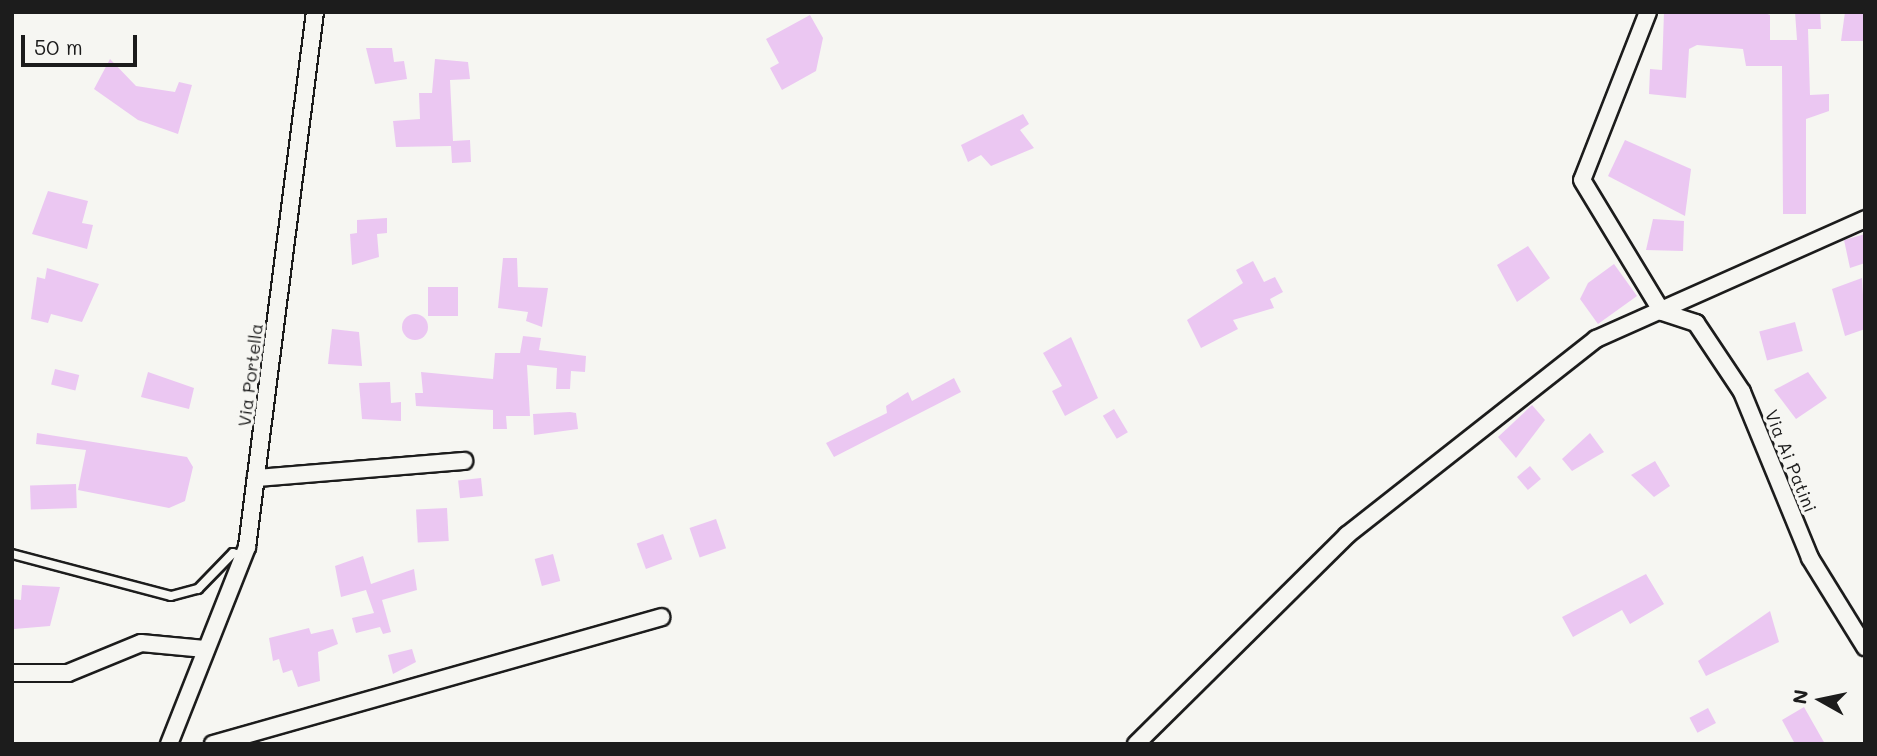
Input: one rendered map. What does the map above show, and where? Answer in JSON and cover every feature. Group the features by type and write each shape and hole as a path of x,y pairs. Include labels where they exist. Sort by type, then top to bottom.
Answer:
{"street":[{"name":"Via Portella","path":"170,736 244,556 315,12"},
{"path":"1648,12 1581,180 1662,312"},
{"path":"1136,744 1347,535 1596,339 1662,312 1865,219"},
{"name":"Via Ai Patini","path":"1662,312 1696,323 1742,392 1810,558 1865,647"},
{"path":"256,478 464,461"},
{"path":"213,744 661,617"},
{"path":"12,673 68,673 141,643 205,649"}],"lane":[{"path":"12,554 171,596 198,589 233,553 244,556"}],"building":[{"path":"1664,12 1762,12 1770,15 1770,40 1797,40 1795,12 1820,12 1821,29 1808,29 1810,95 1829,94 1829,111 1806,119 1806,214 1783,214 1782,66 1746,66 1743,49 1697,45 1689,49 1686,98 1649,94 1650,69 1662,70"},
{"path":"1845,12 1865,12 1865,41 1841,41"},
{"path":"810,15 823,38 816,71 782,90 770,68 779,63 766,39"},
{"path":"366,48 392,48 394,62 404,61 407,79 375,84"},
{"path":"110,59 136,86 175,92 179,82 192,85 178,134 138,120 94,89"},
{"path":"435,59 468,62 470,79 450,80 453,141 470,140 471,162 452,163 451,146 396,147 393,121 420,119 419,93 432,93"},
{"path":"1023,114 1029,124 1020,130 1034,148 991,166 981,155 968,162 961,145"},
{"path":"1625,140 1691,169 1685,216 1608,176"},
{"path":"48,191 88,201 82,223 93,225 87,249 32,234"},
{"path":"387,218 387,233 377,234 379,257 352,265 350,234 357,233 357,220"},
{"path":"1653,219 1684,221 1683,251 1646,250"},
{"path":"1865,234 1865,263 1850,268 1844,240"},
{"path":"1528,246 1550,278 1517,302 1497,265"},
{"path":"503,258 517,258 518,287 548,288 542,327 526,321 528,312 498,308"},
{"path":"1253,261 1264,282 1275,277 1283,292 1270,299 1274,308 1233,320 1238,329 1201,348 1187,320 1243,283 1236,270"},
{"path":"1614,264 1637,296 1598,324 1580,299 1588,283"},
{"path":"47,268 99,284 82,322 51,314 48,323 31,319 37,277 45,279"},
{"path":"1862,278 1865,329 1845,336 1832,289"},
{"path":"428,287 458,287 458,316 428,316"},
{"path":"415,314 424,318 428,327 424,336 415,340 406,336 402,327 406,318"},
{"path":"1795,322 1803,351 1767,361 1759,332"},
{"path":"332,329 359,332 362,366 328,364"},
{"path":"523,336 541,338 539,350 586,356 585,372 571,371 570,389 556,389 557,368 527,365 530,416 506,416 507,429 493,429 493,410 416,406 415,393 423,393 421,372 493,379 495,353 520,353"},
{"path":"1071,337 1098,398 1065,416 1052,391 1062,386 1043,353"},
{"path":"55,369 79,375 75,391 51,385"},
{"path":"148,372 194,388 189,409 141,397"},
{"path":"1808,372 1827,398 1796,419 1774,390"},
{"path":"954,378 961,392 834,457 826,443 887,413 886,406 908,392 912,401"},
{"path":"390,382 391,403 401,402 401,421 362,419 359,383"},
{"path":"1532,405 1545,420 1516,458 1498,437"},
{"path":"1114,409 1128,432 1117,439 1103,416"},
{"path":"576,413 578,429 534,435 533,414"},
{"path":"37,433 187,457 193,467 185,501 169,508 78,490 86,450 36,444"},
{"path":"1590,433 1604,452 1572,471 1562,459"},
{"path":"1655,461 1670,486 1654,497 1631,475"},
{"path":"1530,466 1541,479 1528,490 1517,477"},
{"path":"481,478 483,496 460,498 458,480"},
{"path":"76,484 77,508 31,510 30,486"},
{"path":"447,508 449,541 418,543 416,510"},
{"path":"716,519 726,548 700,557 690,528"},
{"path":"663,534 672,559 646,569 637,544"},
{"path":"553,554 560,581 542,586 535,559"},
{"path":"363,556 371,584 414,569 417,590 382,600 391,632 383,634 380,627 356,633 352,618 374,613 366,590 341,597 335,566"},
{"path":"1646,574 1664,604 1630,624 1622,610 1573,637 1562,617"},
{"path":"22,585 60,587 50,626 14,629 12,599 21,600"},
{"path":"1770,611 1779,642 1706,676 1698,661"},
{"path":"309,628 311,634 333,629 338,644 318,652 320,681 298,687 292,670 283,673 279,659 273,661 269,638"},
{"path":"412,649 416,662 393,674 388,655"},
{"path":"1804,707 1825,744 1795,744 1782,720"},
{"path":"1708,708 1716,723 1697,733 1689,718"}]}
